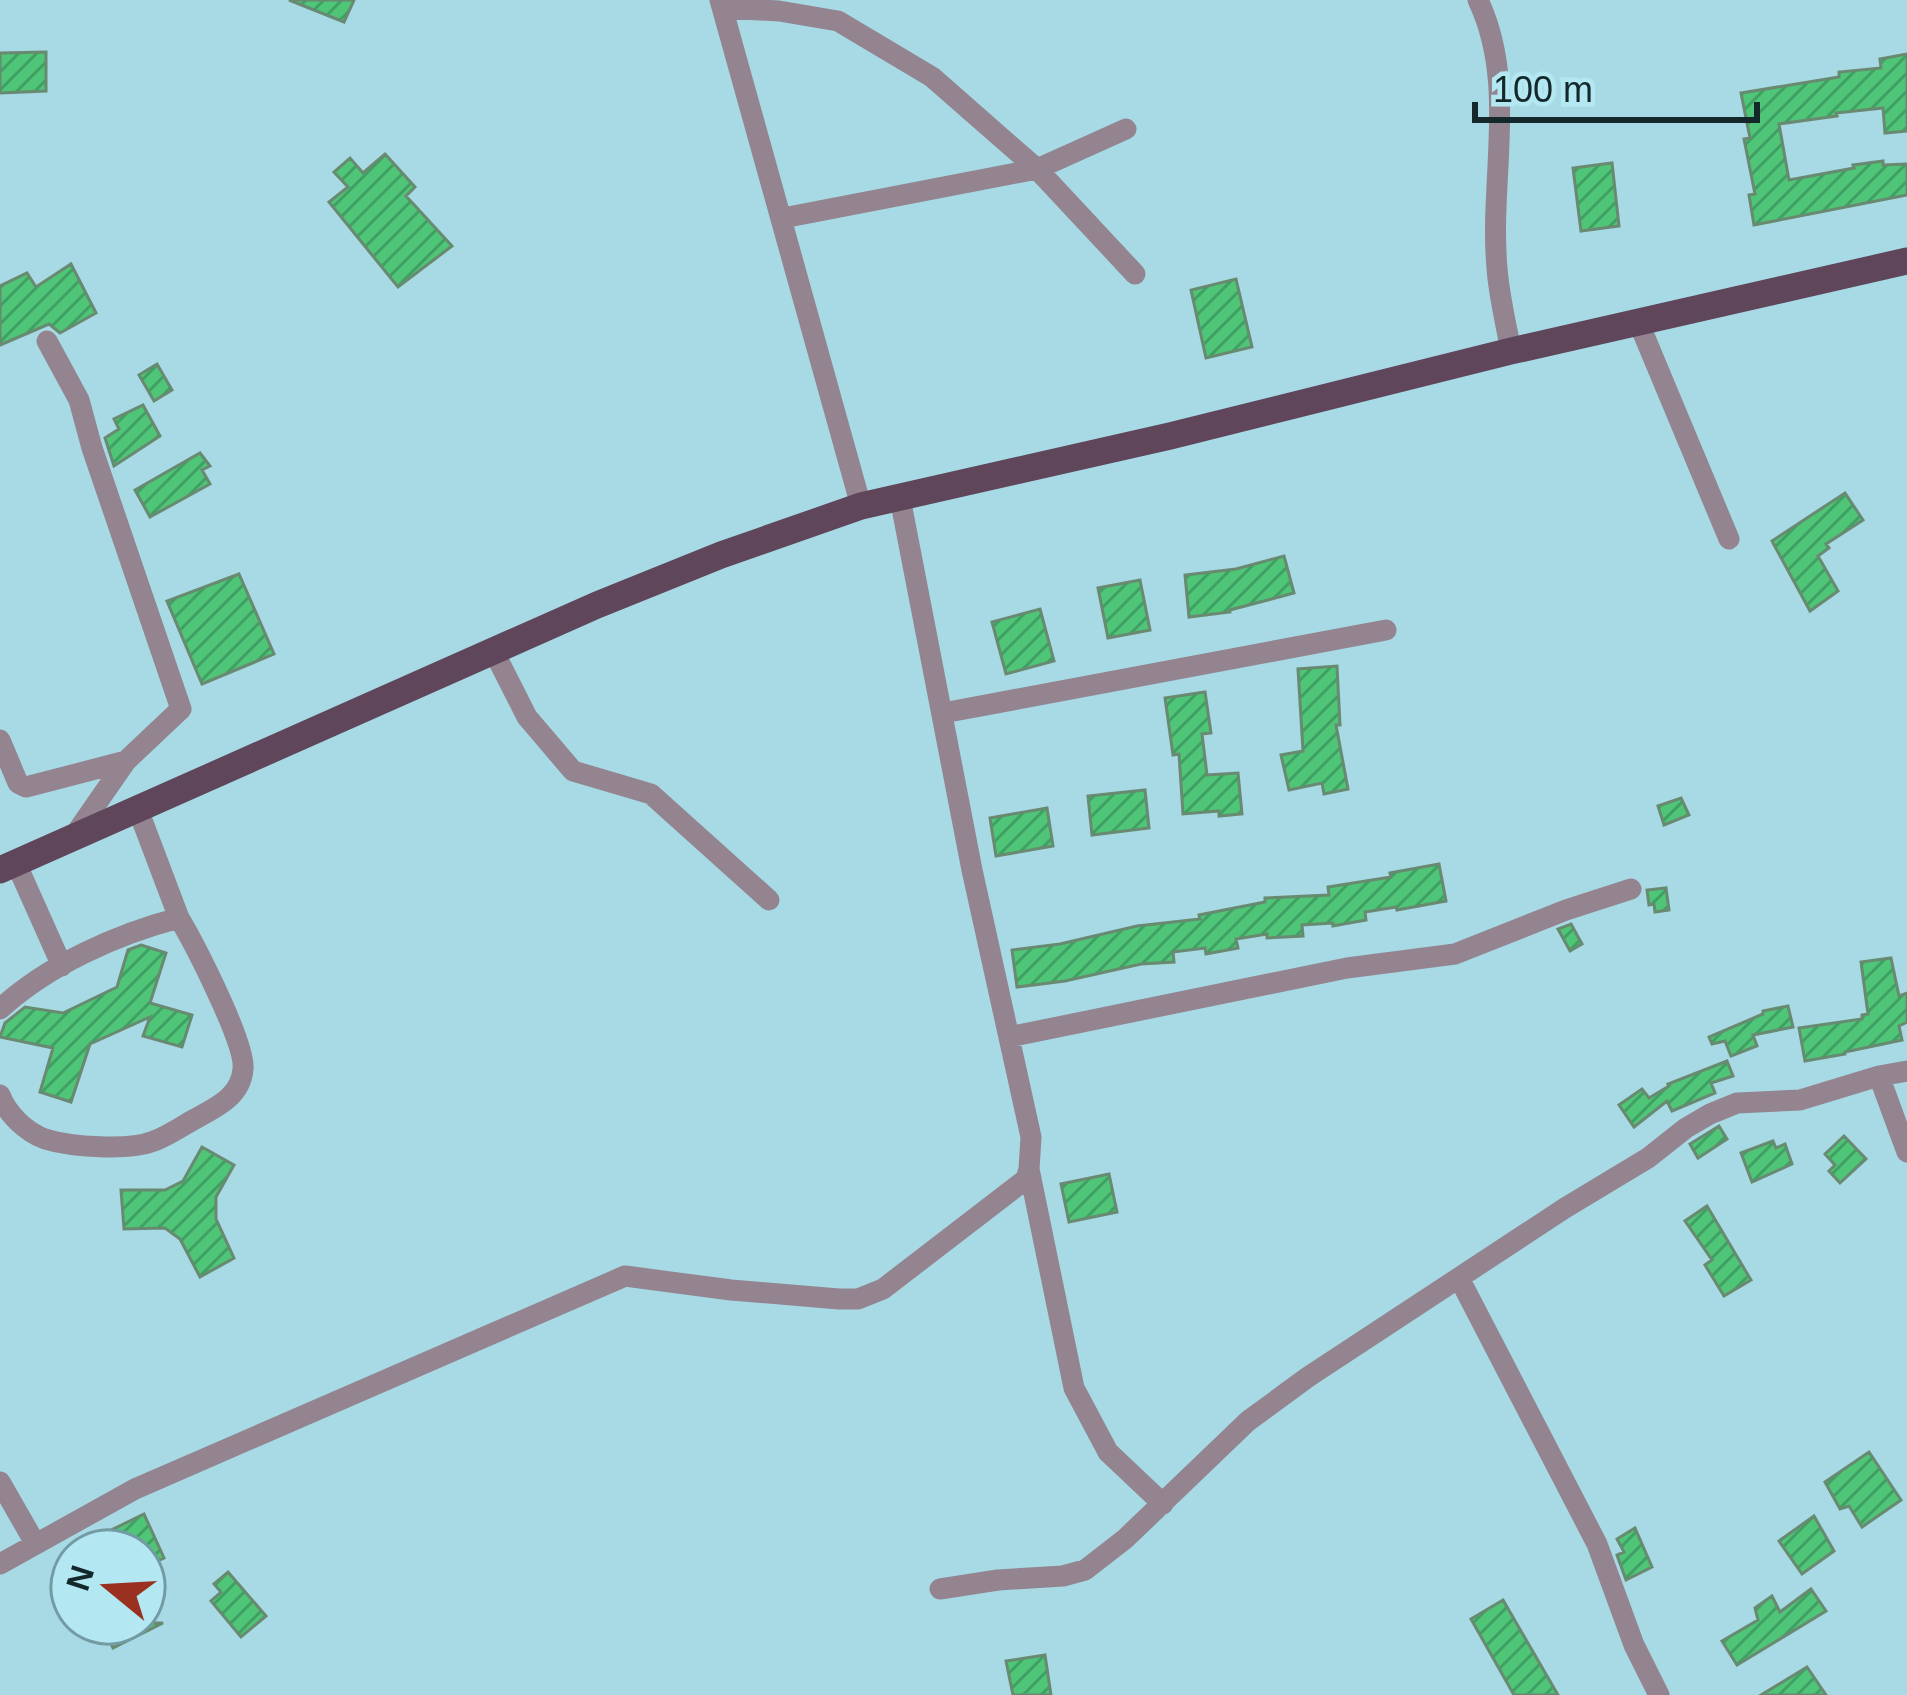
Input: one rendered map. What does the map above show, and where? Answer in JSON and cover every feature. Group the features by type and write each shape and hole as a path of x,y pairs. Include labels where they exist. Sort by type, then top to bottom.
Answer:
{"main road":[{"path":"8,866 493,650 721,555 861,506 1907,261"}],"street":[{"path":"1478,0 1497,50 1497,267 1511,351"},
{"path":"861,506 722,4 838,21 932,76 1036,170 1135,274"},
{"path":"783,218 1036,170 1126,129"},
{"path":"1638,321 1729,539"},
{"path":"47,341 79,400 181,709 126,761 74,836"},
{"path":"900,498 972,870 1030,1137 1029,1169 1074,1388 1108,1453 1162,1504"},
{"path":"943,713 1386,630"},
{"path":"493,650 526,717 573,771 651,794 769,900"},
{"path":"0,740 18,783 26,787 126,761"},
{"path":"0,1095 23,1126 44,1138 112,1148 152,1142 220,1105 241,1085 244,1062 201,956 179,918 137,807"},
{"path":"8,866 62,966"},
{"path":"1009,1036 1347,968 1455,955 1566,910 1631,890"},
{"path":"0,1009 62,966 148,926 179,918"},
{"path":"940,1589 1084,1570 1125,1539 1248,1421 1308,1377 1710,1114 1737,1103 1800,1100 1907,1071"},
{"path":"1879,1076 1907,1152"},
{"path":"0,1564 135,1489 625,1276 858,1299 884,1289 979,1217 1026,1179 1029,1169"},
{"path":"1459,1277 1597,1544 1634,1645 1659,1695"},
{"path":"0,1482 35,1543"}],"building":[{"path":"289,0 354,0 344,22"},
{"path":"46,52 46,91 0,93 0,53"},
{"path":"1907,54 1907,131 1885,133 1883,108 1779,124 1789,180 1853,165 1907,164 1907,195 1754,225 1749,195 1755,194 1744,139 1750,138 1741,93 1881,68 1880,59"},
{"path":"385,154 415,187 406,196 452,246 398,287 329,202 348,187 334,172 350,158 363,173"},
{"path":"1612,163 1619,226 1581,231 1573,168"},
{"path":"71,264 96,313 60,333 49,324 0,345 0,286 27,273 36,287"},
{"path":"1236,279 1252,347 1206,358 1191,290"},
{"path":"157,364 172,390 154,401 139,375"},
{"path":"143,405 160,436 114,466 105,438 119,429 114,419"},
{"path":"200,453 210,466 202,470 210,484 150,517 135,490"},
{"path":"1845,493 1863,520 1826,544 1829,548 1818,556 1838,591 1810,611 1772,541"},
{"path":"1284,556 1294,593 1230,612 1189,617 1185,575 1236,569"},
{"path":"239,574 274,654 202,684 167,601"},
{"path":"1140,580 1150,630 1108,638 1098,588"},
{"path":"1040,609 1054,661 1006,674 992,622"},
{"path":"1337,666 1340,725 1336,725 1348,789 1324,794 1322,783 1289,790 1281,755 1303,751 1298,669"},
{"path":"1205,692 1211,733 1202,734 1207,775 1238,773 1242,814 1183,814 1179,754 1173,755 1165,698"},
{"path":"1145,790 1149,828 1092,835 1088,796"},
{"path":"1681,798 1689,815 1664,825 1658,806"},
{"path":"1047,808 1053,846 996,856 990,818"},
{"path":"1439,864 1446,901 1365,912 1366,920 1333,926 1302,925 1303,936 1267,938 1267,934 1236,939 1238,948 1206,954 1205,948 1173,952 1174,962 1017,987 1012,950 1200,919 1199,915 1265,902 1265,898 1329,895 1328,887"},
{"path":"1666,888 1669,910 1655,912 1647,890"},
{"path":"1571,924 1582,944 1570,951 1558,929"},
{"path":"141,945 166,953 150,1003 192,1015 182,1047 143,1036 150,1017 90,1044 71,1102 40,1092 53,1048 0,1037 5,1023 25,1007 63,1013 117,987 128,950"},
{"path":"1891,958 1899,996 1907,993 1907,1022 1899,1026 1902,1040 1805,1061 1799,1028 1862,1019 1868,1014 1861,962"},
{"path":"1788,1006 1793,1027 1753,1035 1757,1046 1731,1056 1725,1041 1712,1044 1709,1037 1763,1011"},
{"path":"1727,1061 1733,1076 1711,1083 1715,1093 1672,1111 1667,1101 1634,1127 1619,1105 1642,1089 1649,1098 1668,1084"},
{"path":"1719,1126 1727,1139 1698,1158 1690,1144"},
{"path":"1844,1136 1866,1159 1840,1183 1829,1171 1835,1165 1825,1154"},
{"path":"1773,1141 1776,1148 1785,1144 1792,1164 1752,1182 1741,1153"},
{"path":"202,1147 234,1165 216,1197 216,1219 234,1258 200,1277 180,1239 165,1228 124,1229 121,1190 165,1190 183,1181"},
{"path":"1109,1174 1117,1212 1069,1222 1061,1184"},
{"path":"1707,1206 1751,1280 1724,1296 1705,1265 1712,1260 1685,1221"},
{"path":"1869,1452 1901,1500 1862,1527 1849,1506 1840,1509 1825,1482"},
{"path":"144,1514 150,1527 117,1527"},
{"path":"1814,1516 1834,1551 1802,1574 1779,1541"},
{"path":"1635,1528 1652,1567 1626,1580 1617,1555 1624,1552 1617,1539"},
{"path":"228,1572 266,1616 241,1637 211,1601 221,1592 214,1584"},
{"path":"1811,1589 1826,1611 1737,1665 1722,1641 1758,1620 1755,1608 1772,1596 1780,1612"},
{"path":"1503,1600 1558,1695 1514,1695 1471,1619"},
{"path":"1045,1655 1051,1695 1013,1695 1006,1661"},
{"path":"1807,1667 1826,1695 1761,1695"}]}
